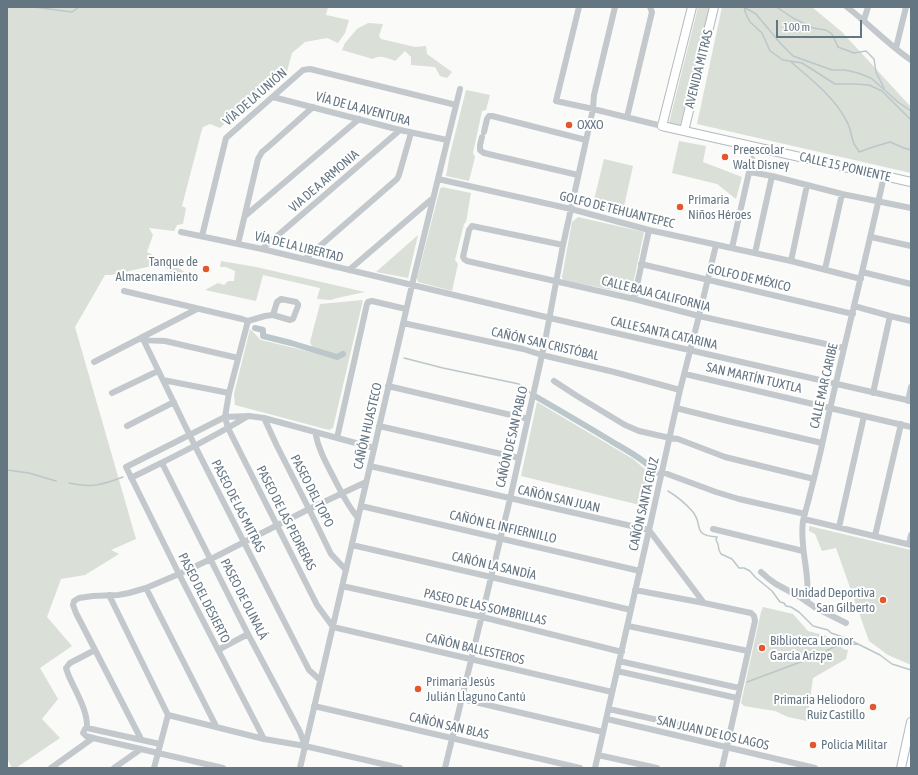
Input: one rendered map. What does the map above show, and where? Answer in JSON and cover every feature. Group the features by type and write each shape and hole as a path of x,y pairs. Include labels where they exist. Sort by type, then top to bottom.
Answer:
{"street":[{"path":"579,7 556,101 662,126"},
{"name":"CAÑÓN DE SAN PABLO","path":"446,768 528,419 550,318 563,245 593,109 594,95 615,7"},
{"name":"AVENIDA MITRAS","path":"662,126 692,7"},
{"name":"AVENIDA MITRAS","path":"684,131 714,7"},
{"path":"847,7 911,60"},
{"path":"864,20 868,7"},
{"path":"896,48 906,7"},
{"path":"627,117 652,12 651,8"},
{"name":"VÍA DE LA UNIÓN","path":"202,236 226,138 303,70 310,69 456,105"},
{"name":"CAÑÓN HUASTECO","path":"300,768 406,308 460,89"},
{"name":"VÍA DE LA AVENTURA","path":"273,97 411,133 447,140"},
{"path":"238,244 258,159 262,152 313,107"},
{"path":"578,175 484,153 480,150 480,145 489,116 586,140"},
{"path":"244,216 359,119"},
{"name":"CALLE 15 PONIENTE","path":"662,126 911,182"},
{"name":"VIA DE A ARMONIA","path":"262,249 400,130"},
{"path":"305,259 397,179 411,133"},
{"path":"732,248 752,159"},
{"path":"750,172 772,176 842,194 911,208"},
{"path":"755,253 772,176"},
{"name":"CALLE MAR CARIBE","path":"807,602 807,570 803,551 804,517 871,237 884,176"},
{"name":"GOLFO DE TEHUANTEPEC","path":"438,179 571,209 649,230 716,245 825,269 911,284"},
{"path":"791,261 807,185"},
{"path":"825,269 842,194"},
{"path":"349,270 433,198"},
{"name":"CALLE BAJA CALIFORNIA","path":"563,245 472,226 467,235 463,254 464,259 467,260 556,282 844,348"},
{"path":"634,299 649,230"},
{"name":"VÍA DE LA LIBERTAD","path":"182,232 262,249 412,285"},
{"path":"871,237 911,246"},
{"name":"CAÑÓN SANTA CRUZ","path":"595,768 680,390 716,245"},
{"name":"GOLFO DE MÉXICO","path":"641,264 852,314"},
{"name":"CALLE SANTA CATARINA","path":"412,285 690,351 910,401"},
{"path":"124,291 248,321 265,316 272,316"},
{"path":"337,438 368,302 372,301 406,308"},
{"path":"854,306 911,321"},
{"path":"94,362 197,309"},
{"path":"873,392 890,316"},
{"path":"225,417 229,393 248,321"},
{"name":"CAÑÓN SAN CRISTÓBAL","path":"403,323 522,349 680,390"},
{"path":"143,338 165,341 238,358"},
{"name":"PASEO DE LAS MITRAS","path":"143,338 189,435 309,670 320,680"},
{"path":"112,393 158,371"},
{"name":"SAN MARTÍN TUXTLA","path":"685,374 911,427"},
{"path":"163,380 229,393"},
{"path":"554,381 577,396 639,431 678,439 725,457 814,478"},
{"path":"388,386 528,419"},
{"path":"910,401 911,387"},
{"path":"127,426 174,402"},
{"path":"676,408 822,442"},
{"path":"189,435 225,417 249,416 264,418 374,448"},
{"path":"131,478 195,446 249,416"},
{"path":"839,527 864,416"},
{"name":"PASEO DE LAS PEDRERAS","path":"225,417 228,428 317,605 333,627"},
{"name":"PASEO DEL TOPO","path":"264,418 332,554 346,570"},
{"path":"875,536 901,424"},
{"path":"379,426 518,458"},
{"path":"315,432 321,454 347,503 358,518"},
{"name":"PASEO DEL DESIERTO","path":"189,435 126,467 264,739"},
{"name":"PASEO DE OLINALÁ","path":"162,462 248,634 300,732 305,746"},
{"name":"CAÑÓN SAN JUAN","path":"370,466 649,530"},
{"path":"662,472 716,492 839,527 910,544 911,535"},
{"path":"141,739 76,613 73,605 74,601 79,598 129,593 146,588 211,559 366,482"},
{"name":"CAÑÓN EL INFIERNILLO","path":"361,506 640,570"},
{"path":"713,529 803,551"},
{"path":"649,530 704,603"},
{"name":"CAÑÓN LA SANDÍA","path":"352,545 631,610"},
{"path":"761,572 776,584 826,614 846,623"},
{"name":"PASEO DE LAS SOMBRILLAS","path":"342,586 482,617 622,652"},
{"path":"146,588 216,726"},
{"path":"635,590 751,613 754,616 755,621 722,768"},
{"path":"109,595 168,715 154,768"},
{"path":"628,626 748,651"},
{"name":"CAÑÓN BALLESTEROS","path":"333,627 612,692"},
{"path":"218,650 248,634"},
{"path":"95,650 70,663 66,668 86,713 87,728 84,731 86,736 223,768"},
{"path":"620,661 739,688"},
{"path":"617,672 737,698"},
{"path":"462,698 603,732"},
{"name":"CAÑÓN SAN BLAS","path":"314,706 580,768"},
{"name":"SAN JUAN DE LOS LAGOS","path":"609,709 729,736"},
{"path":"168,715 264,739 305,746 400,768"},
{"name":"SAN JUAN DE LOS LAGOS","path":"606,719 815,768"},
{"path":"901,768 908,748 911,722"},
{"path":"87,728 160,744"},
{"path":"51,768 93,738"},
{"path":"114,768 141,749"},
{"path":"598,755 657,768"}],"shaded area":[{"path":"7,7 328,7 326,15 349,20 345,33 338,43 327,38 305,42 292,53 286,75 235,114 220,128 210,124 203,127 182,206 186,208 183,224 177,225 174,231 149,228 153,235 147,252 180,269 199,282 179,278 163,266 156,265 105,275 75,327 136,539 111,550 119,554 85,575 61,579 47,617 72,646 40,668 58,699 42,719 60,738 16,768 12,768 7,758"},
{"path":"698,7 710,7 679,130 668,127"},
{"path":"722,7 812,7 842,32 911,107 911,173 697,124"},
{"path":"368,23 383,24 379,36 381,39 415,47 426,46 427,54 452,72 447,78 440,76 435,67 411,65 411,57 405,51 395,61 381,57 373,59 342,50 345,43 357,29"},
{"path":"466,90 490,95 486,110 482,111 473,153 475,157 469,181 446,176"},
{"path":"679,141 706,146 703,162 742,177 736,199 717,184 672,173"},
{"path":"604,159 633,166 622,215 592,208"},
{"path":"442,187 471,193 466,222 464,224 455,260 458,264 452,291 418,282 417,278 440,189"},
{"path":"578,217 644,232 631,294 563,280 562,277 572,222"},
{"path":"418,235 408,278 376,272"},
{"path":"221,261 256,267 365,292 331,300 317,299 320,288 263,275 256,301 205,290 218,283 224,285 228,281 234,281 235,271 226,267 220,267"},
{"path":"363,300 333,428 329,430 235,405 234,394 250,329 261,340 315,353 310,342 320,304"},
{"path":"537,402 633,459 646,470 654,479 648,507 521,476"},
{"name":"Unidad Deportiva San Gilberto","path":"809,526 911,550 911,665 888,655 869,641 836,548 822,551 815,534 809,531"},
{"path":"763,607 793,614 808,631 835,638 843,649 848,650 846,659 813,678 807,721 788,717 775,711 744,706 741,703"}],"waterway":[{"path":"34,7 72,12 79,7"},
{"path":"744,7 750,22 762,33 770,51 783,60 802,63 835,84 869,85 882,91 911,120"},
{"path":"744,7 756,14 793,56 832,70 845,70 871,78 898,102 911,111"},
{"path":"777,7 793,18 813,28 826,30 832,34 838,47 854,53 866,51 874,59 876,72 884,88"},
{"path":"791,62 829,96 848,123 854,144 859,152 890,142 911,150"},
{"path":"255,328 263,330 263,336 337,357 343,354"},
{"path":"404,358 519,384 532,394"},
{"path":"533,395 635,455 656,473"},
{"path":"7,470 29,473 56,481"},
{"path":"69,483 96,485 123,477"},
{"path":"668,491 682,501 693,512 701,532 709,536 717,537 716,540 721,554 732,559 739,568 744,568 750,571 772,591 780,602 799,612 813,626 828,630 831,633 846,638 880,655 892,664 911,670"},
{"path":"747,682 822,654 835,646 858,644"}],"place":[{"name":"OXXO","path":"569,125"},
{"name":"Preescolar Walt Disney","path":"725,157"},
{"name":"Primaria Niños Héroes","path":"680,207"},
{"name":"Tanque de Almacenamiento","path":"206,269"},
{"name":"Unidad Deportiva San Gilberto","path":"883,600"},
{"name":"Biblioteca Leonor García Arizpe","path":"762,648"},
{"name":"Primaria Jesús Julián Llaguno Cantú","path":"418,689"},
{"name":"Primaria Heliodoro Ruiz Castillo","path":"873,707"},
{"name":"Policía Militar","path":"813,745"}]}
